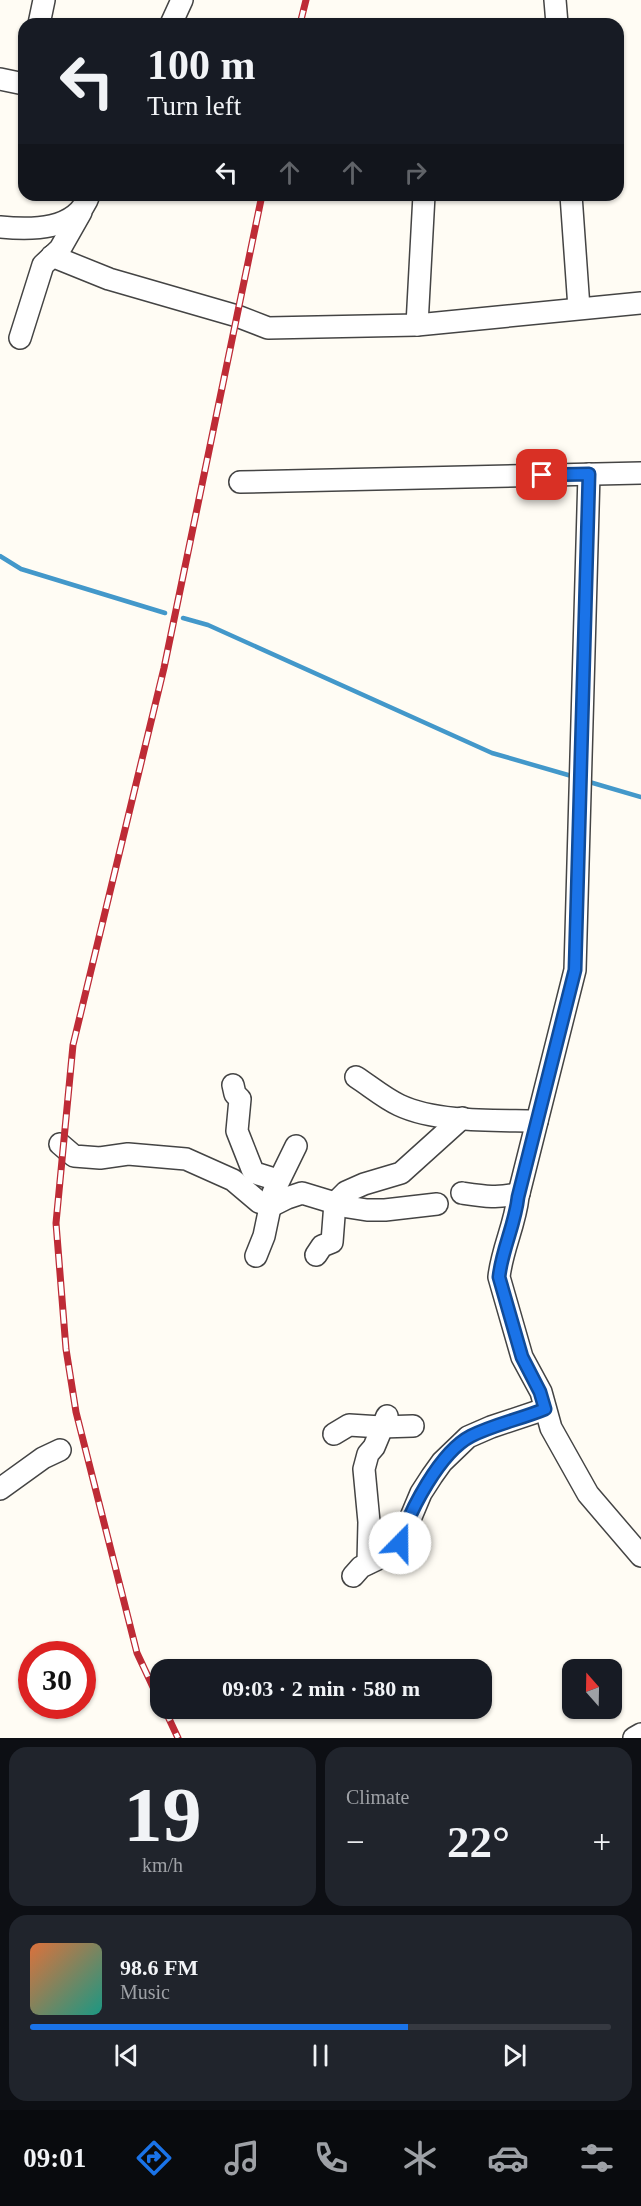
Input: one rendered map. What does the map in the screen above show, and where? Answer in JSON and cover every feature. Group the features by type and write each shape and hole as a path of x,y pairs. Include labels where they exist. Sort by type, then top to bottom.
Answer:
{"street":[{"path":"40,18 44,0"},
{"path":"174,18 182,0"},
{"path":"555,0 556,18"},
{"path":"0,79 18,83"},
{"path":"417,325 424,201"},
{"path":"571,201 579,308"},
{"path":"0,227 33,230 58,223 85,203"},
{"path":"20,338 43,265 60,249 85,203"},
{"path":"52,256 109,279 237,316 267,328 417,325 641,303"},
{"path":"240,482 641,473"},
{"path":"589,474 575,970 519,1193 516,1216 505,1248 499,1277 522,1357 540,1392 551,1428 588,1494 641,1556"},
{"path":"356,1077 399,1105 423,1114 537,1121"},
{"path":"233,1085 235,1094 240,1099 237,1131 252,1169 255,1173 271,1178 276,1185"},
{"path":"316,1255 322,1246 332,1242 335,1203 346,1192 401,1173 462,1118"},
{"path":"60,1144 74,1156 100,1158 128,1154 186,1159 233,1180 259,1202 271,1206 302,1193 367,1210 437,1204"},
{"path":"256,1256 264,1236 276,1185 296,1146"},
{"path":"462,1193 506,1197 519,1193"},
{"path":"384,1422 374,1447 368,1454 364,1469 369,1522 360,1570 386,1555 400,1543 421,1493 442,1462 468,1437 545,1409"},
{"path":"334,1434 349,1425 384,1422 413,1426"},
{"path":"0,1489 43,1458 60,1450"},
{"path":"634,1738 641,1734"}],"waterway":[{"path":"0,556 21,569 165,613"},
{"path":"183,618 208,625 492,753 575,777"},
{"path":"586,781 641,797"}],"railway":[{"path":"302,18 306,0"},
{"path":"150,1681 137,1653 76,1412 66,1349 56,1223 73,1045 164,668 261,201"},
{"path":"169,1719 178,1738"}],"route":[{"path":"400,1543 421,1493 442,1462 468,1437 545,1409 540,1392 522,1357 499,1277 500,1264 516,1216 518,1197 575,970 589,474 542,475"}]}
